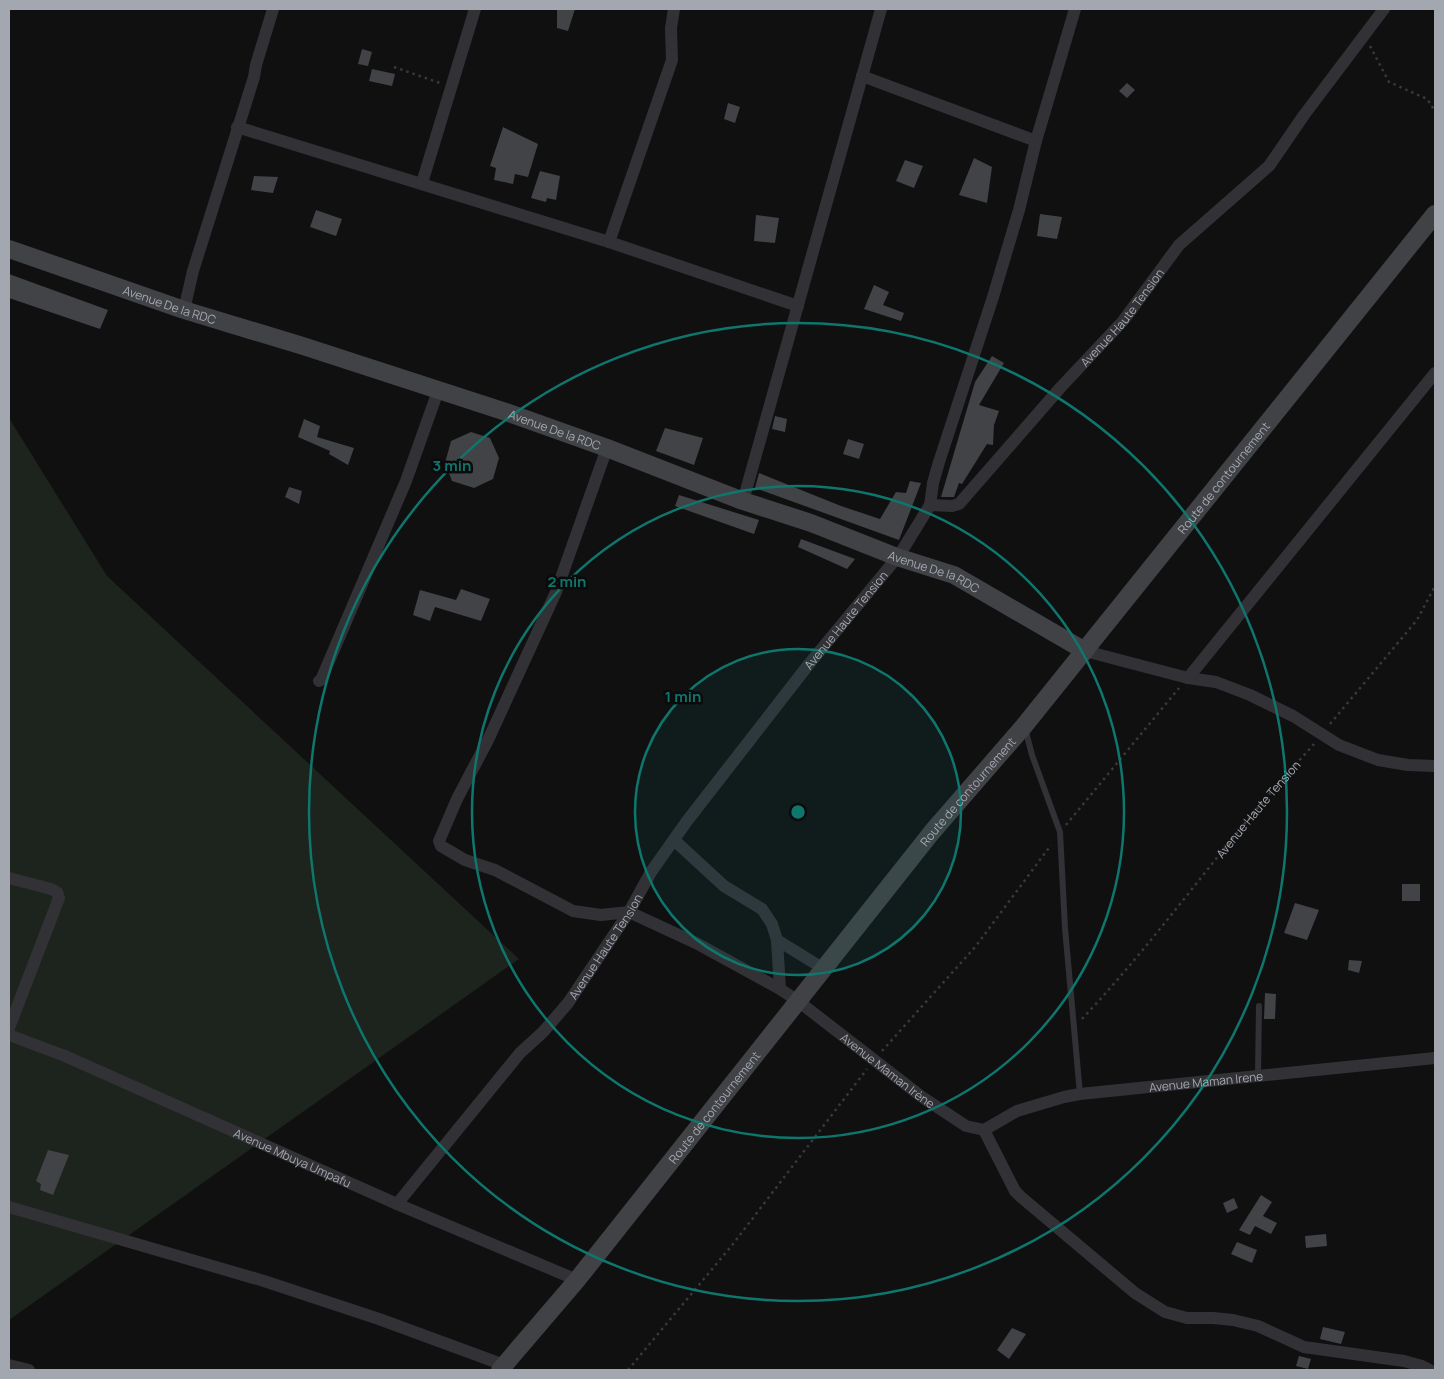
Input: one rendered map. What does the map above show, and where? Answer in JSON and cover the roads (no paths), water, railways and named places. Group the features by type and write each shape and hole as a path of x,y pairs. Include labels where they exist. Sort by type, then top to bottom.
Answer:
{"street":[{"path":"184,310 193,271 254,77 273,9"},
{"path":"422,183 476,9"},
{"path":"609,242 672,60 671,28 674,9"},
{"path":"743,501 881,9"},
{"path":"930,505 933,483 939,462 993,297 1075,9"},
{"name":"Avenue Haute Tension","path":"397,1204 520,1053 543,1032 568,1003 629,912 651,872 687,821 809,664 897,557 930,505 952,506 959,504 1061,387 1123,321 1179,245 1269,166 1304,115 1384,9"},
{"path":"862,76 1036,141"},
{"path":"237,127 609,242 798,306"},
{"name":"Route de contournement","path":"502,1368 577,1280 932,832 1024,726 1435,214"},
{"name":"Avenue De la RDC","path":"9,249 184,310 506,412 607,448 743,501 811,523 897,557 954,574 1085,651"},
{"path":"1188,678 1435,373"},
{"path":"319,681 406,481 438,391"},
{"path":"607,448 568,554 563,576 488,740 457,799 439,841 441,846 455,855 495,870 573,911 601,915 629,912"},
{"path":"1085,651 1188,678 1216,682 1250,695 1293,716 1339,745 1378,760 1408,766 1435,766"},
{"path":"674,840 724,886 762,908 772,924 777,940 780,989"},
{"path":"9,878 51,889 57,892 59,898 9,1028"},
{"name":"Avenue Maman Irène","path":"629,912 696,943 780,989 929,1102 966,1126 984,1130"},
{"path":"777,940 824,969"},
{"name":"Avenue Mbuya Umpafu","path":"9,1035 65,1056 397,1204 577,1280"},
{"name":"Avenue Maman Irene","path":"984,1130 1017,1111 1080,1094 1435,1058"},
{"path":"984,1130 1015,1191 1021,1198 1136,1293 1165,1312 1188,1318 1233,1320 1258,1326 1304,1347 1404,1361 1430,1370"},
{"path":"9,1207 264,1281 379,1319 502,1368"},
{"path":"9,1364 29,1370"}],"lane":[{"path":"1024,726 1032,755 1060,832 1065,928 1080,1094"},
{"path":"1258,1075 1259,1006"}]}
